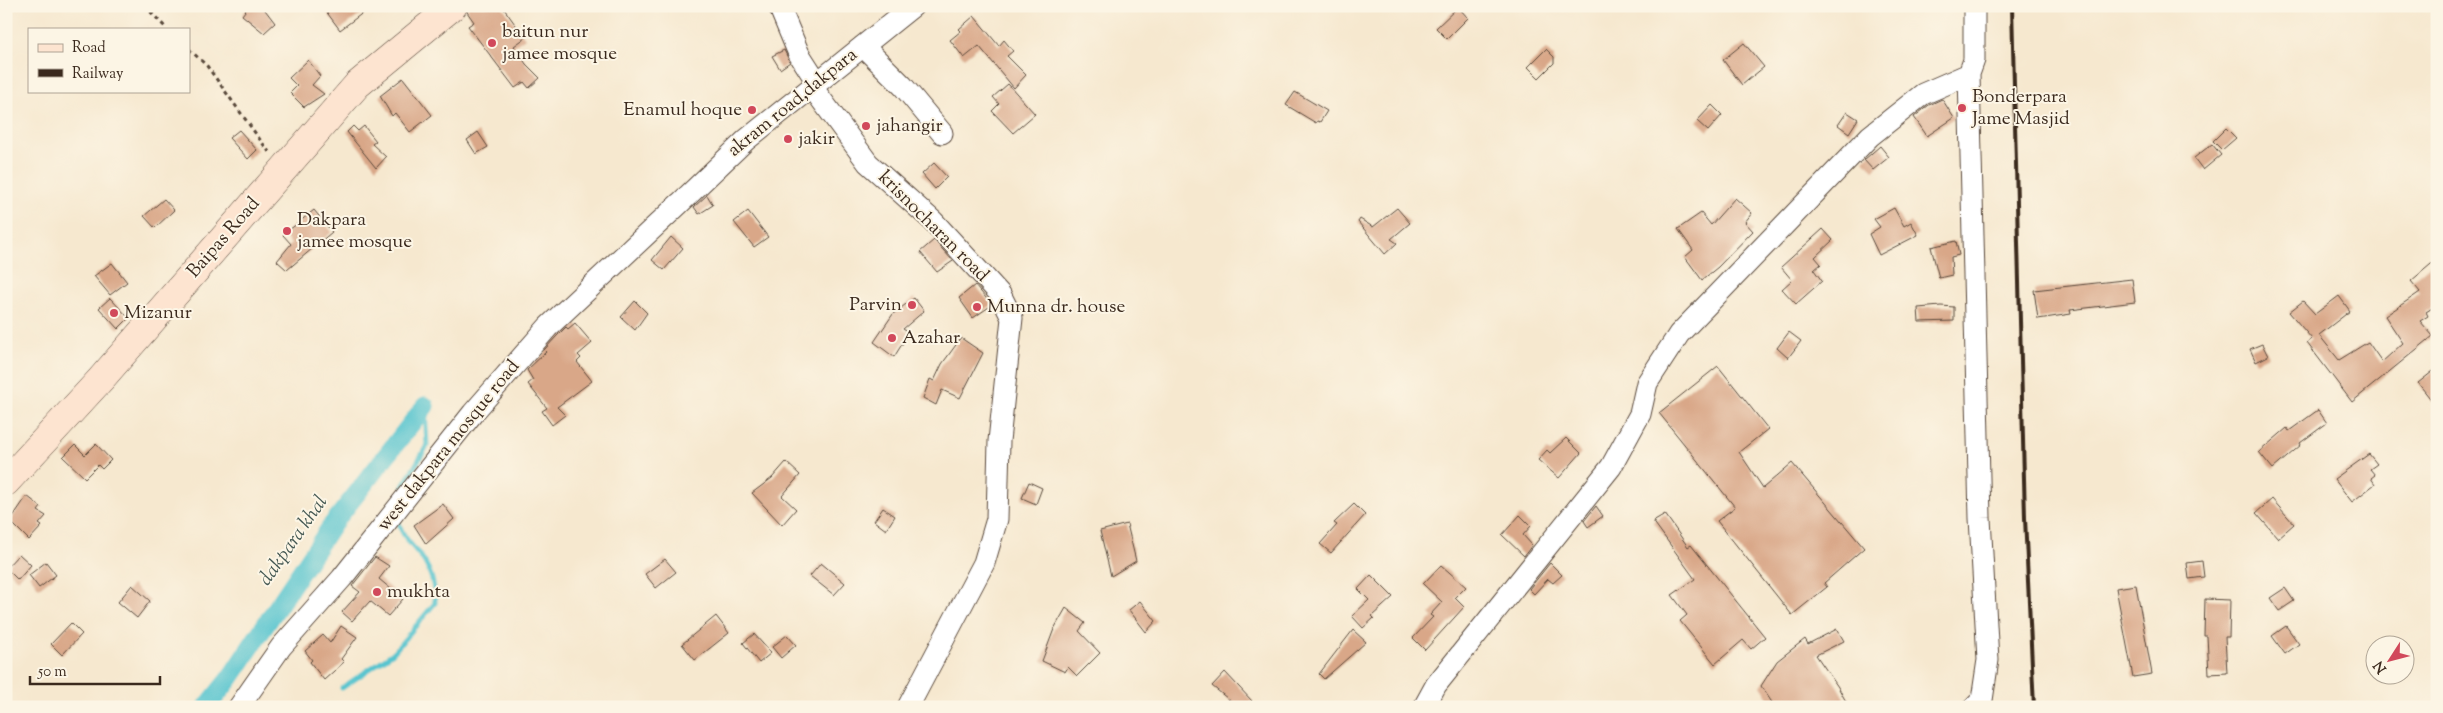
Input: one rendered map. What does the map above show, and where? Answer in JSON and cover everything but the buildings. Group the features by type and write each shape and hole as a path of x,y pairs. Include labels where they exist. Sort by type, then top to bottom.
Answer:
{"street":[{"name":"Baipas Road","path":"6,482 101,379 357,85 453,6"},
{"name":"krisnocharan road","path":"779,6 814,84 868,163 933,221 1000,294 1012,318 1000,441 997,519 984,563 908,707"},
{"name":"akram road,dakpara","path":"679,204 746,140 913,6"},
{"path":"1974,6 1974,60 1969,74 1981,546 1988,660 1982,700 1975,707"},
{"path":"863,46 903,86 942,132"},
{"path":"1424,707 1436,685 1611,467 1640,414 1647,383 1679,334 1870,136 1923,94 1969,74"},
{"name":"west dakpara mosque road","path":"238,707 280,647 342,578 479,406 548,327 679,204"}],"path":[{"path":"145,6 167,28"},
{"path":"190,49 207,66 282,171"}],"waterway":[{"path":"403,486 427,446 425,406"},
{"name":"dakpara khal","path":"207,707 230,678 332,525 425,406"},
{"path":"342,688 393,653 435,603 433,585 428,568 404,535 398,518"}],"railway":[{"path":"2012,6 2025,518 2034,707"}],"place":[{"name":"baitun nur jamee mosque","path":"492,43"},
{"name":"Bonderpara Jame Masjid","path":"1962,108"},
{"name":"Enamul hoque","path":"752,110"},
{"name":"jahangir","path":"866,126"},
{"name":"jakir","path":"788,139"},
{"name":"Dakpara jamee mosque","path":"287,231"},
{"name":"Parvin","path":"912,305"},
{"name":"Munna dr. house","path":"977,307"},
{"name":"Mizanur","path":"114,313"},
{"name":"Azahar","path":"892,338"},
{"name":"mukhta","path":"377,592"}]}
